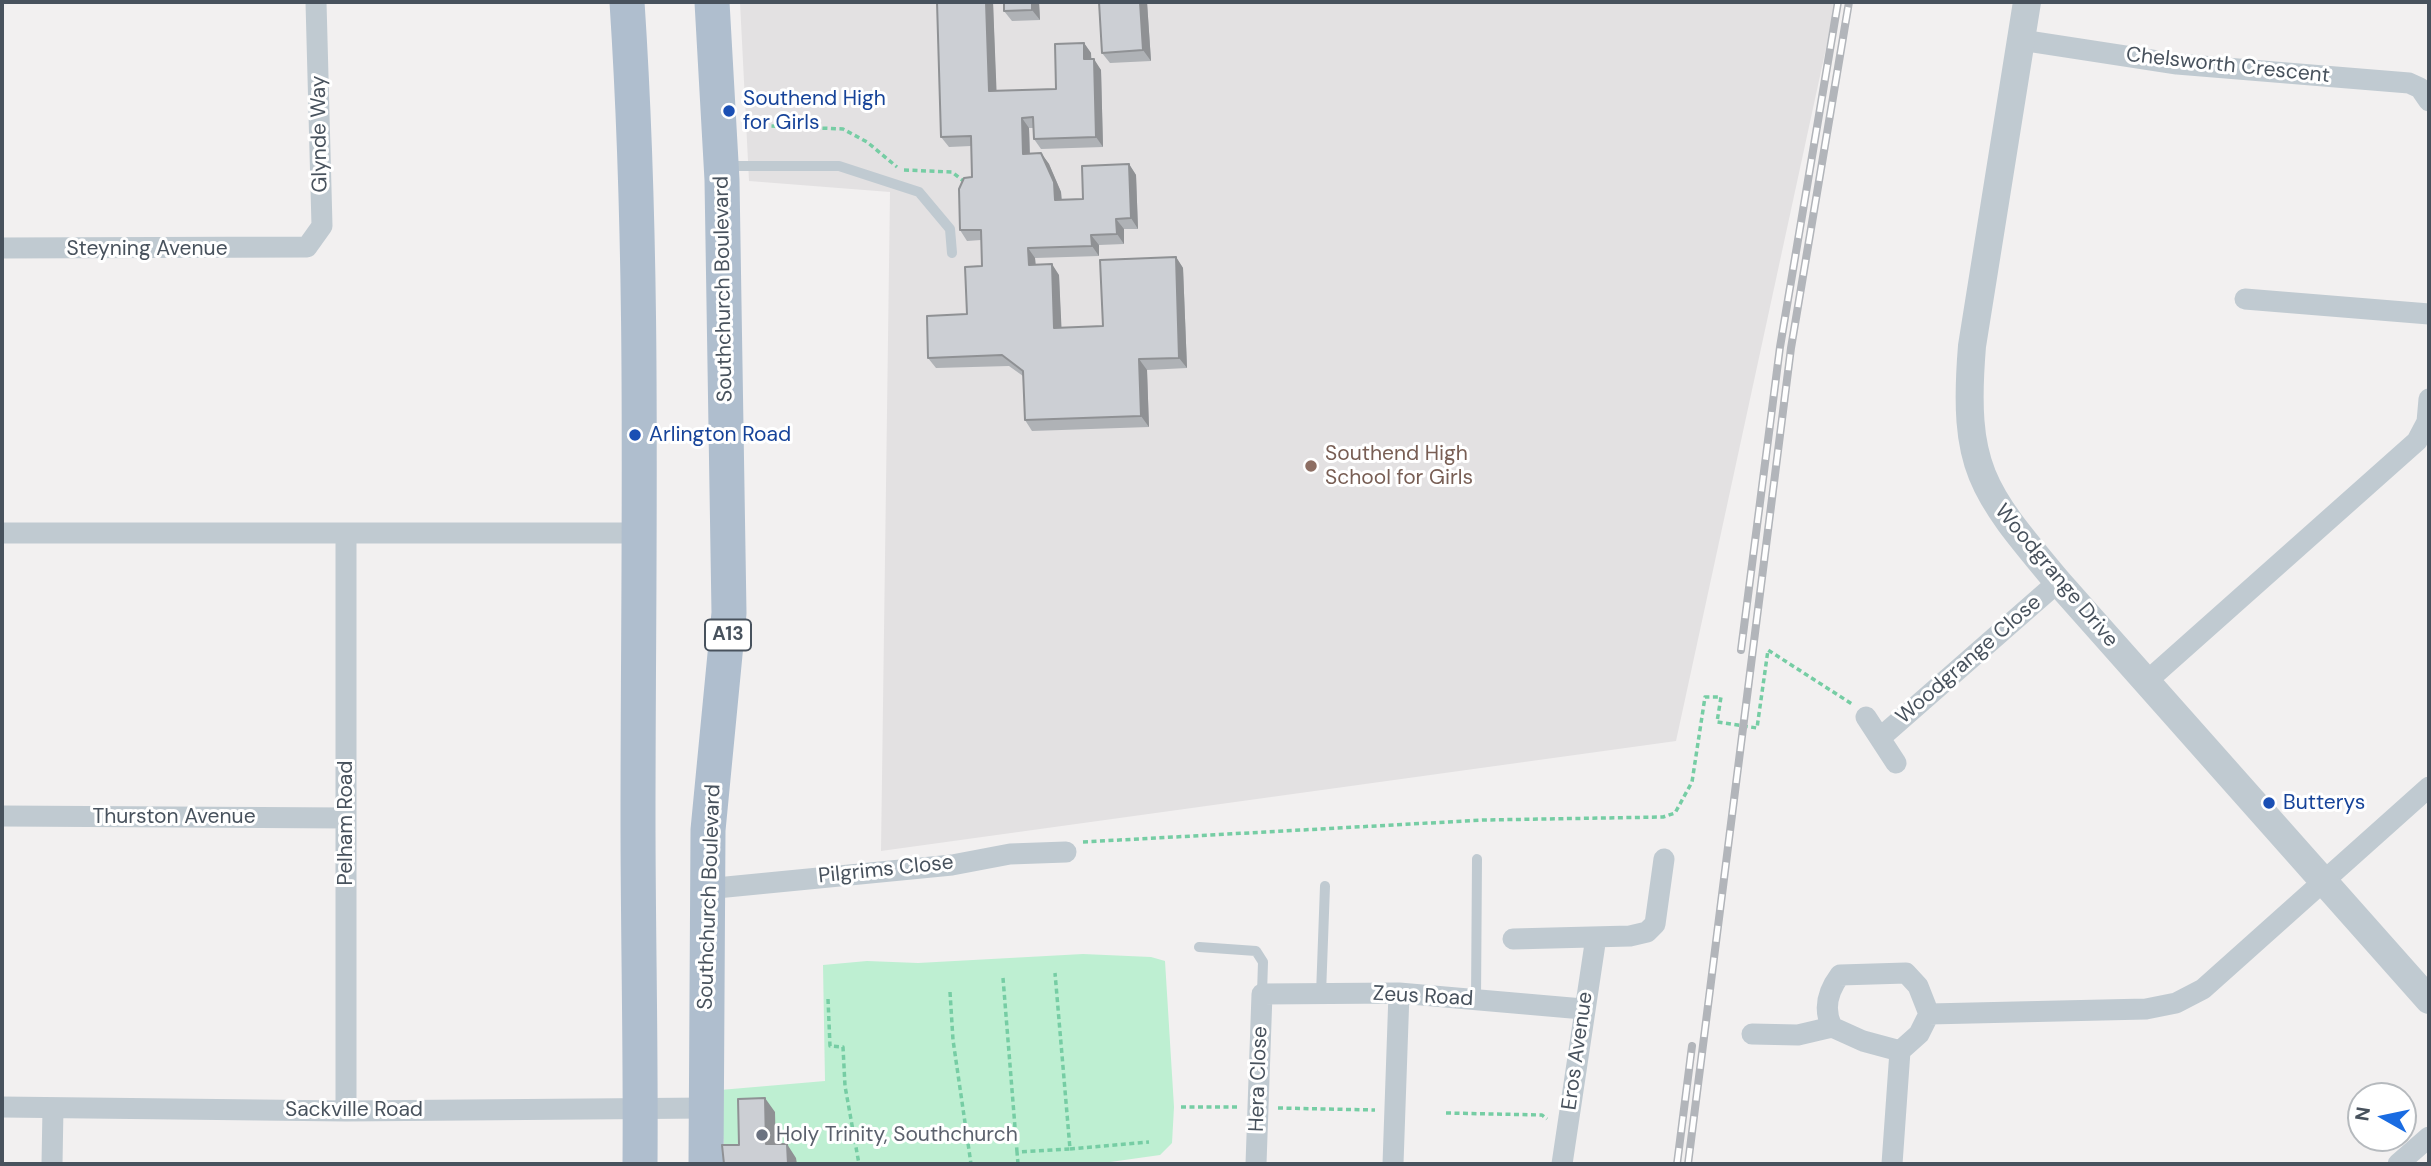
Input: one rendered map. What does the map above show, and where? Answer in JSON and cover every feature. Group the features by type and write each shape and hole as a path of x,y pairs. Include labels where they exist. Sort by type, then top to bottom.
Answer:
{"main road":[{"path":"627,2 633,89 641,533 638,818 640,1164"},
{"name":"Southchurch Boulevard","path":"706,1164 708,830 729,613 721,166 712,2"}],"street":[{"name":"Glynde Way","path":"292,249 307,247 322,226 316,2"},
{"name":"Woodgrange Drive","path":"2027,2 1972,346 1968,397 1970,430 1977,468 1993,500 2058,582 2429,1000"},
{"name":"Chelsworth Crescent","path":"2021,40 2177,64 2409,83 2420,88 2429,101"},
{"name":"Steyning Avenue","path":"2,248 292,249"},
{"path":"2245,299 2429,314"},
{"path":"2146,682 2417,441 2427,422 2429,398"},
{"path":"2,533 641,533"},
{"name":"Pelham Road","path":"346,534 346,1111"},
{"name":"Woodgrange Close","path":"1880,738 2058,582"},
{"name":"Woodgrange Close","path":"1866,717 1896,763"},
{"path":"1929,1014 2146,1009 2176,1003 2203,989 2429,787"},
{"name":"Thurston Avenue","path":"2,816 346,818"},
{"name":"Pilgrims Close","path":"706,889 952,865 1010,854 1066,852"},
{"path":"1513,939 1596,937 1647,932 1655,924 1664,859"},
{"name":"Eros Avenue","path":"1562,1164 1583,1009 1596,937"},
{"path":"1832,1027 1827,1017 1828,998 1840,975 1856,972 1906,973 1918,986 1929,1014 1919,1034 1900,1051 1892,1164"},
{"path":"1393,1164 1399,993"},
{"name":"Zeus Road","path":"1262,994 1399,993 1583,1009"},
{"name":"Hera Close","path":"1256,1164 1262,994"},
{"path":"1752,1034 1798,1035 1832,1027 1863,1041 1900,1051"},
{"name":"Sackville Road","path":"2,1107 346,1111 706,1108"},
{"path":"52,1108 52,1164"},
{"path":"2398,1164 2429,1137"}],"lane":[{"path":"721,166 839,166 919,192 950,229 952,253"},
{"path":"1476,1000 1477,859"},
{"path":"1321,994 1325,886"},
{"path":"1199,947 1256,951 1263,962 1262,994"}],"path":[{"path":"719,126 843,129 867,142 900,170 952,172 972,188"},
{"path":"1066,852 1087,839 1351,830 1484,820 1663,817 1675,813 1692,782 1705,697 1721,697 1717,722 1757,728 1768,650 1863,711 1866,717"},
{"path":"1055,973 1070,1149"},
{"path":"1003,978 1018,1164"},
{"path":"950,992 971,1164"},
{"path":"828,999 830,1046 843,1047 845,1086 859,1164"},
{"path":"1181,1107 1395,1111"},
{"path":"1446,1113 1542,1115 1566,1134"},
{"path":"1017,1152 1149,1142"}],"shaded area":[{"name":"Southend High School for Girls","path":"740,2 1836,2 1676,741 881,851 890,192 749,181"}],"green space":[{"path":"1083,954 1151,957 1165,961 1174,1107 1172,1143 1160,1155 1096,1164 725,1164 720,1090 825,1081 823,965 867,961 918,963"}],"building":[{"path":"937,2 986,2 989,91 1056,89 1055,44 1084,43 1084,59 1094,59 1096,137 1034,139 1033,117 1022,118 1023,154 1041,153 1054,182 1055,200 1083,199 1082,166 1129,164 1131,218 1116,219 1117,234 1091,235 1092,246 1028,248 1029,265 1052,264 1054,328 1103,326 1100,260 1176,257 1179,358 1139,359 1141,416 1025,420 1023,371 1002,355 928,358 927,316 967,314 965,267 982,266 981,230 960,230 959,189 964,178 972,177 971,136 941,137"},
{"path":"1004,2 1032,2 1032,10 1004,11"},
{"path":"1099,2 1140,2 1143,50 1102,53"},
{"path":"765,1098 766,1144 787,1144 788,1164 724,1164 722,1145 739,1145 738,1099"}],"railway":[{"path":"1741,650 1780,347 1838,2"},
{"path":"1688,1164 1791,348 1849,2"},
{"path":"1677,1164 1692,1046"}],"place":[{"name":"Southend High for Girls","path":"729,111"},
{"name":"Arlington Road","path":"635,435"},
{"name":"Southend High School for Girls","path":"1311,466"},
{"name":"Butterys","path":"2269,803"},
{"name":"Holy Trinity, Southchurch","path":"762,1135"}]}
